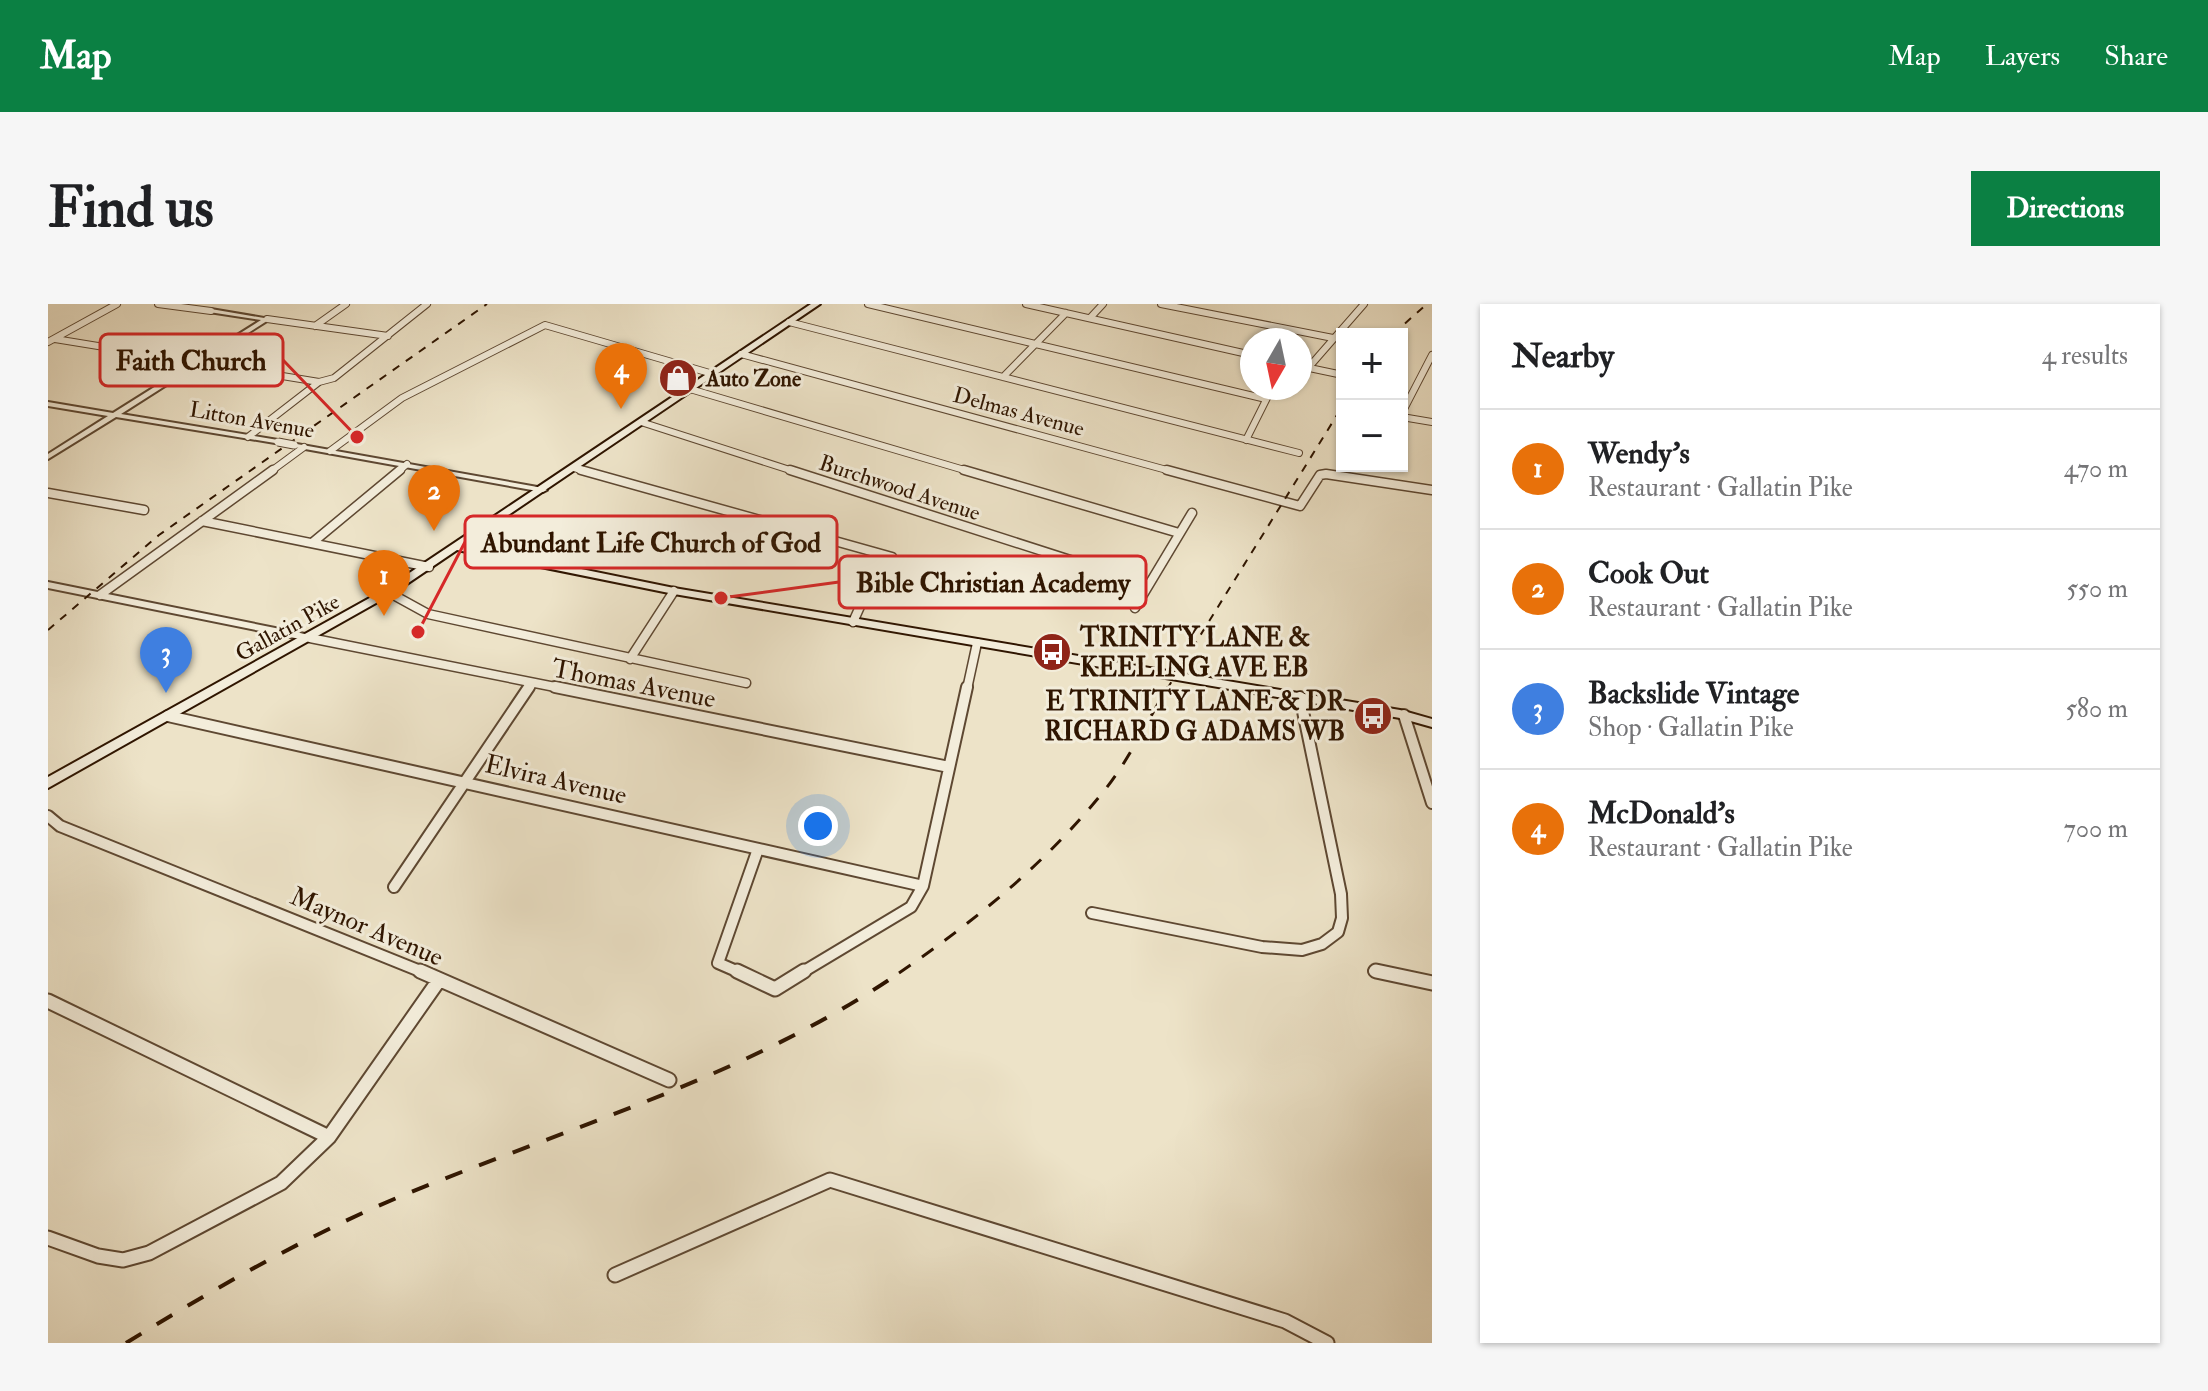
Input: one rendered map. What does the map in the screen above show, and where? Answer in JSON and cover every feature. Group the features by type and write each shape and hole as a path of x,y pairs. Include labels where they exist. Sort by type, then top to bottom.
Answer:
{"main road":[{"name":"Gallatin Pike","path":"48,783 310,638 429,567 816,304"},
{"path":"458,547 674,591 1404,715 1432,723"},
{"path":"1404,715 1432,716"}],"street":[{"path":"51,340 117,304"},
{"path":"158,304 388,336"},
{"path":"211,311 221,304"},
{"path":"315,326 346,304"},
{"path":"248,437 319,382 334,378 427,304"},
{"path":"868,304 1240,393"},
{"path":"1026,304 1240,352"},
{"path":"1090,318 1103,304"},
{"path":"1161,304 1333,338"},
{"path":"1191,310 1195,304"},
{"path":"1312,363 1364,304"},
{"path":"1003,377 1066,313"},
{"path":"48,457 119,416 267,319"},
{"path":"789,322 1299,453"},
{"path":"330,451 402,398 545,325 713,374"},
{"path":"51,340 319,382"},
{"name":"Delmas Avenue","path":"741,354 1300,506 1312,484 1320,475 1326,474 1432,490"},
{"path":"1408,402 1432,355"},
{"path":"1312,368 1336,374"},
{"path":"1417,383 1432,385"},
{"path":"690,389 1179,533"},
{"path":"1246,440 1266,400"},
{"name":"Litton Avenue","path":"48,404 543,490"},
{"path":"1408,416 1432,422"},
{"name":"Burchwood Avenue","path":"641,422 1148,585"},
{"path":"100,595 299,446"},
{"path":"312,543 407,464"},
{"path":"574,468 892,557 892,565 867,591 853,622"},
{"path":"48,493 144,510"},
{"path":"1135,608 1192,513"},
{"path":"202,521 429,567"},
{"path":"48,585 310,638"},
{"path":"630,659 674,591"},
{"path":"388,592 428,614 746,683"},
{"name":"Thomas Avenue","path":"310,638 949,767"},
{"path":"758,849 718,963 775,989 911,907 924,881 977,643"},
{"path":"394,887 531,685"},
{"path":"1092,913 1282,950 1322,944 1338,932 1342,918 1341,894 1300,697"},
{"path":"1404,715 1432,803"},
{"name":"Elvira Avenue","path":"168,716 464,780 758,849 924,881"},
{"name":"Maynor Avenue","path":"48,816 60,826 439,980 669,1080"},
{"path":"1374,971 1432,983"},
{"path":"48,1238 98,1256 123,1260 149,1253 281,1183 329,1137 439,980"},
{"path":"48,1001 329,1137"},
{"path":"615,1275 830,1180 1285,1321 1327,1343"}],"railway":[{"path":"48,630 159,535 487,304"},
{"path":"1400,328 1427,304"},
{"path":"1167,689 1336,417"},
{"path":"900,972 1008,890 1082,817 1113,779 1168,687"},
{"path":"126,1343 226,1284 329,1229 463,1171 721,1070 844,1008 900,972"}],"place":[{"name":"Auto Zone","path":"678,378"},
{"name":"McDonald's","path":"621,409"},
{"name":"Faith Church","path":"357,437"},
{"name":"Cook Out","path":"434,531"},
{"name":"Bible Christian Academy","path":"721,598"},
{"name":"Wendy's","path":"384,616"},
{"name":"Abundant Life Church of God","path":"418,632"},
{"name":"TRINITY LANE & KEELING AVE EB","path":"1052,652"},
{"name":"Backslide Vintage","path":"166,693"},
{"name":"E TRINITY LANE & DR RICHARD G ADAMS WB","path":"1373,716"}]}
